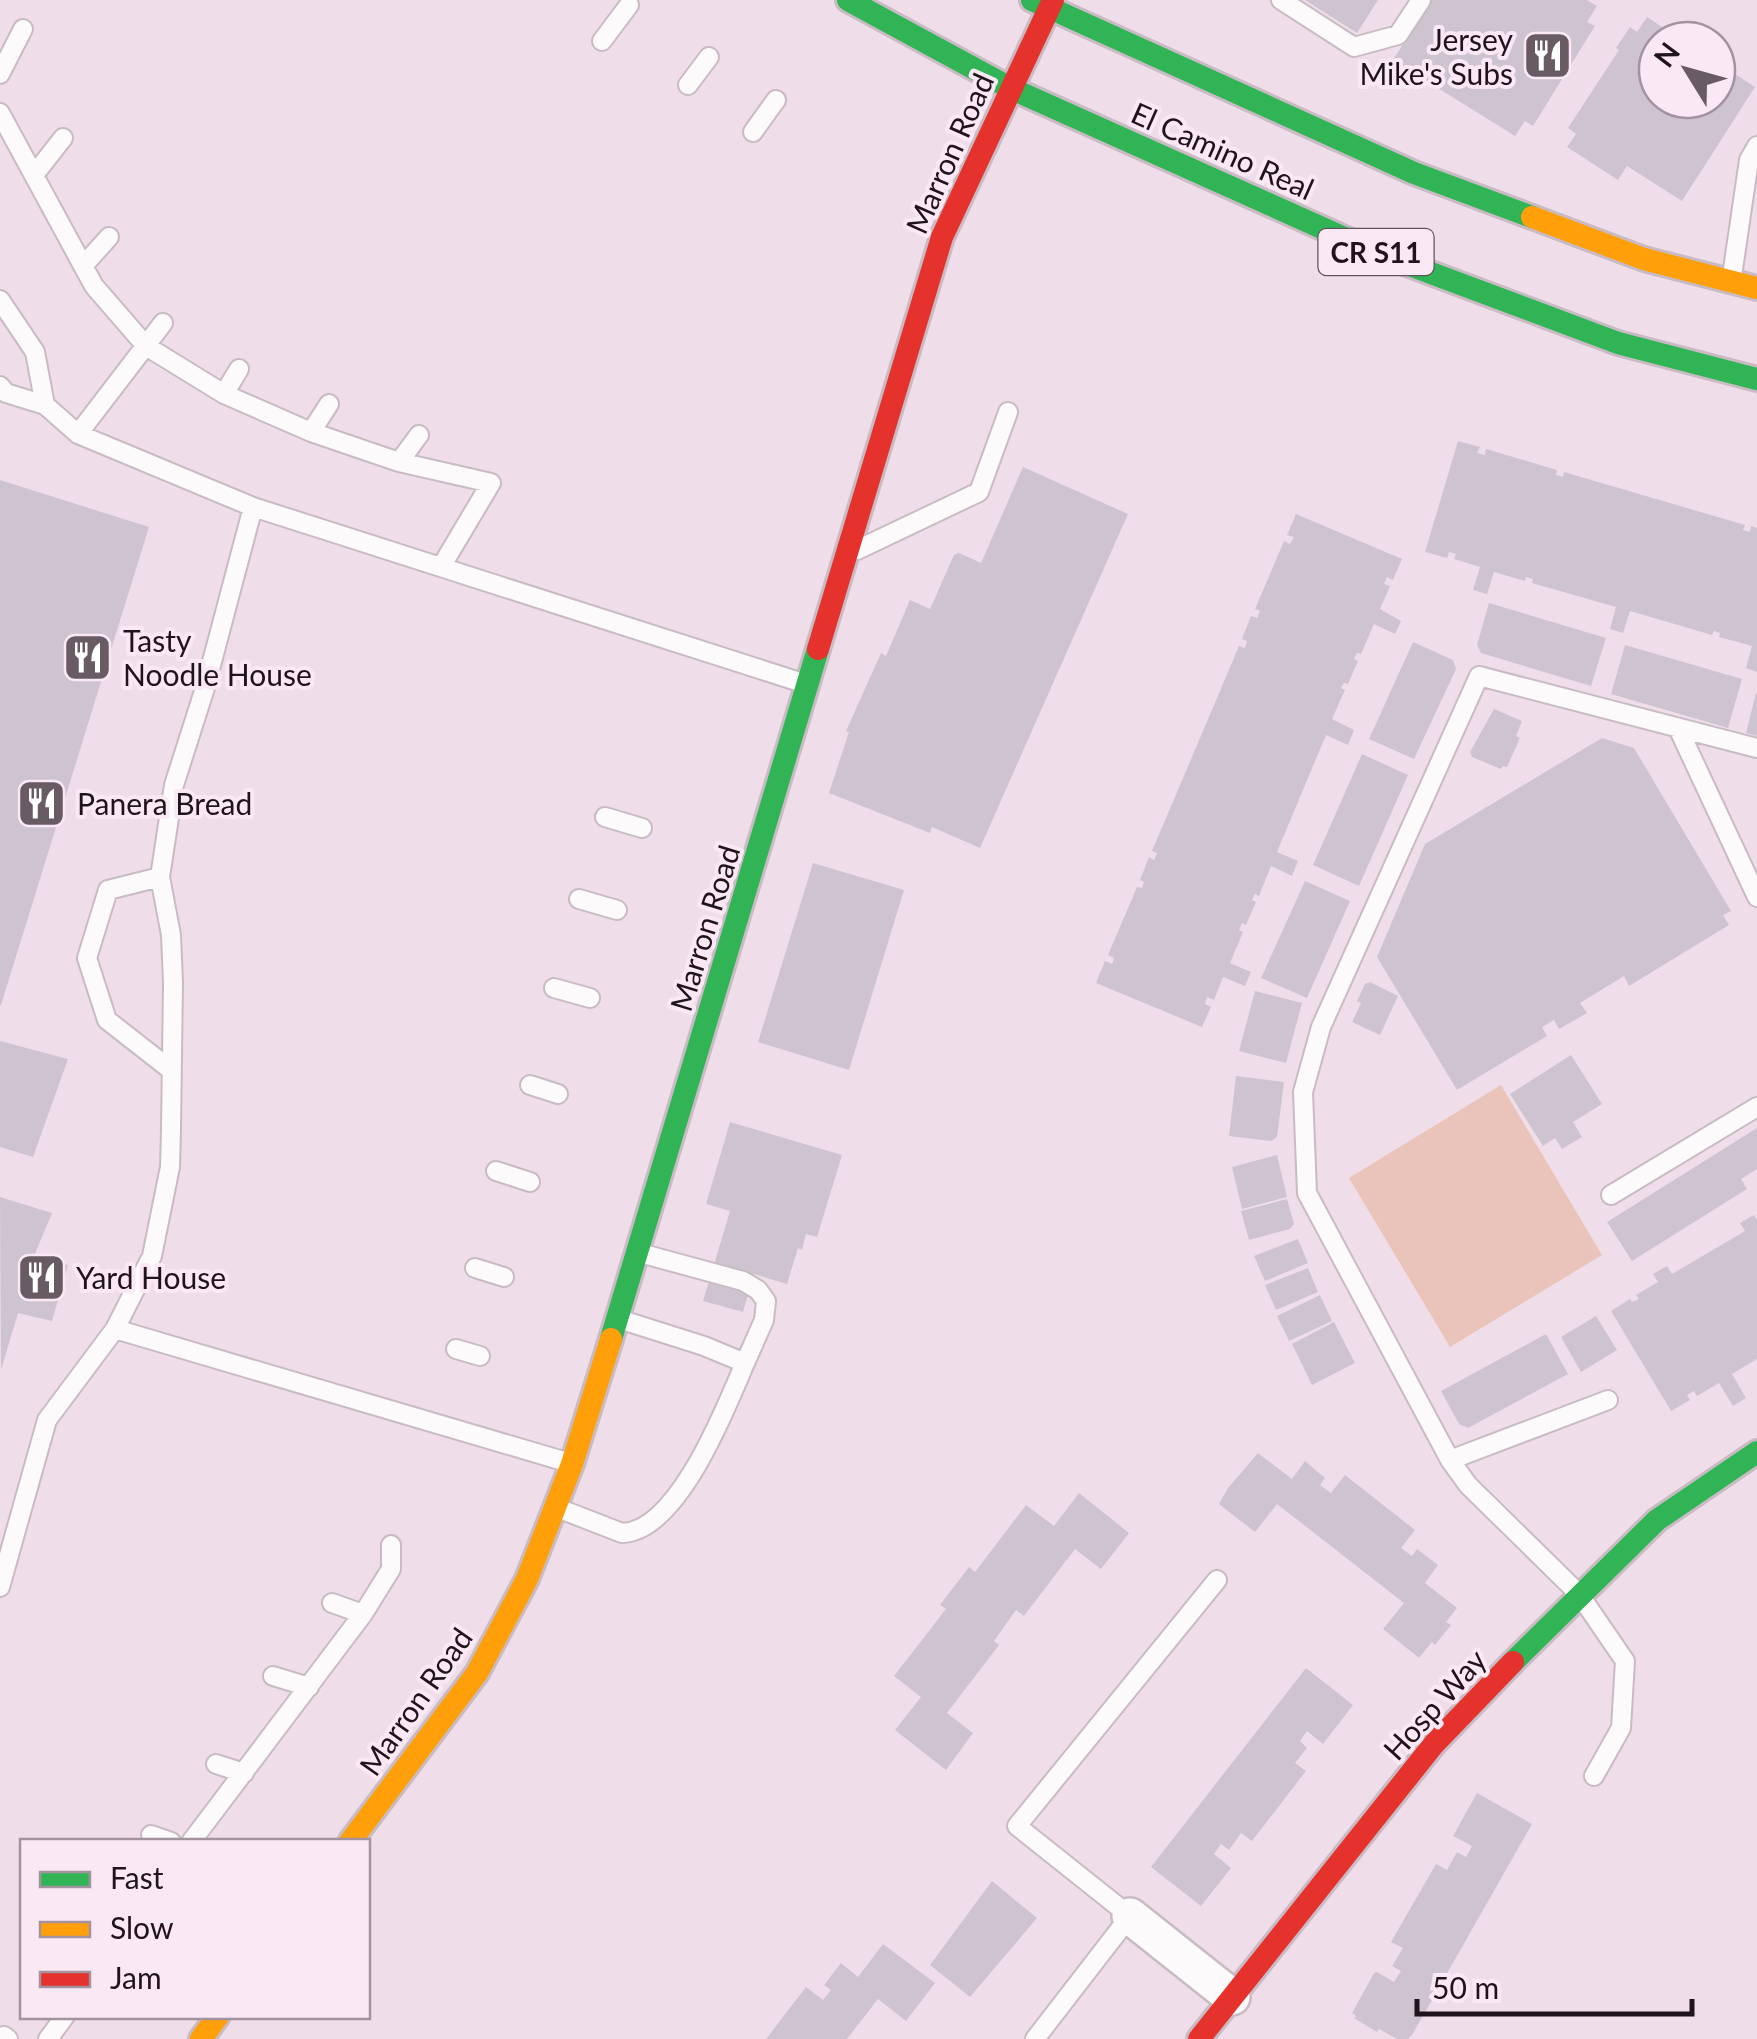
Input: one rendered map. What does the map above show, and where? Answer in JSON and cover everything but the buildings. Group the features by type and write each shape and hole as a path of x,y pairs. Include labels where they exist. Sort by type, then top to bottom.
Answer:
{"main road":[{"name":"El Camino Real","path":"848,0 1010,88 1380,254 1618,343 1757,378"},
{"name":"El Camino Real","path":"1045,3 1414,173 1644,259 1757,288"},
{"name":"Marron Road","path":"352,1839 477,1674 527,1579 572,1464 942,237 1045,3"},
{"name":"Hosp Way","path":"1198,2039 1434,1744 1579,1594 1657,1520 1757,1452"}],"street":[{"path":"1130,1916 1232,1997"}],"lane":[{"path":"1280,0 1354,47 1398,35 1420,0"},
{"path":"602,41 630,5"},
{"path":"0,74 24,29"},
{"path":"688,85 710,57"},
{"path":"753,132 776,100"},
{"path":"0,113 94,286 146,346 224,394 311,432 400,462 491,483 440,566"},
{"path":"34,175 63,138"},
{"path":"1732,282 1749,160 1757,146"},
{"path":"83,266 108,237"},
{"path":"0,300 35,352 46,405"},
{"path":"78,434 162,323"},
{"path":"224,394 239,369"},
{"path":"0,386 6,392 46,405 78,434 253,508 809,685"},
{"path":"311,432 329,404"},
{"path":"848,554 979,492 1008,412"},
{"path":"400,462 419,434"},
{"path":"0,1587 47,1420 115,1329 152,1256 170,1167 172,951 160,877 174,785 210,671 253,508"},
{"path":"1594,1776 1621,1728 1625,1661 1579,1594 1468,1485 1450,1460 1308,1193 1303,1092 1322,1028 1479,676 1757,748"},
{"path":"1678,728 1757,896"},
{"path":"605,817 642,828"},
{"path":"160,877 108,890 87,958 108,1020 171,1070"},
{"path":"579,899 616,910"},
{"path":"554,988 590,998"},
{"path":"530,1085 558,1094"},
{"path":"1612,1195 1757,1107"},
{"path":"496,1172 530,1182"},
{"path":"555,1507 622,1532 631,1532 647,1522 688,1480 705,1455 764,1320 766,1302 758,1290 743,1282 638,1252"},
{"path":"475,1268 504,1276"},
{"path":"618,1319 704,1346 745,1364"},
{"path":"115,1329 572,1464"},
{"path":"456,1349 480,1356"},
{"path":"1450,1460 1608,1400"},
{"path":"193,1839 363,1614 391,1569 391,1544"},
{"path":"1035,2039 1130,1916 1017,1826 1217,1580"},
{"path":"332,1603 363,1614"},
{"path":"273,1676 310,1687"},
{"path":"216,1764 244,1774"},
{"path":"151,1835 163,1839"}],"shaded area":[{"path":"1501,1085 1602,1255 1450,1347 1349,1178"}],"traffic: fast":[{"path":"848,0 1010,88 1380,254 1618,343 1757,379"},
{"path":"1032,0 1414,173 1532,217"},
{"path":"611,1339 818,649"},
{"path":"1513,1662 1657,1520 1757,1452"}],"traffic: slow":[{"path":"1532,217 1644,259 1757,288"},
{"path":"352,1839 477,1673 527,1579 572,1464 611,1339"},
{"path":"201,2039 216,2019"}],"traffic: jam":[{"path":"818,649 942,237 1053,0"},
{"path":"1199,2039 1434,1744 1513,1662"}],"place":[{"name":"Jersey Mike's Subs","path":"1548,56"},
{"name":"Tasty Noodle House","path":"88,657"},
{"name":"Panera Bread","path":"42,803"},
{"name":"Yard House","path":"41,1277"}]}
